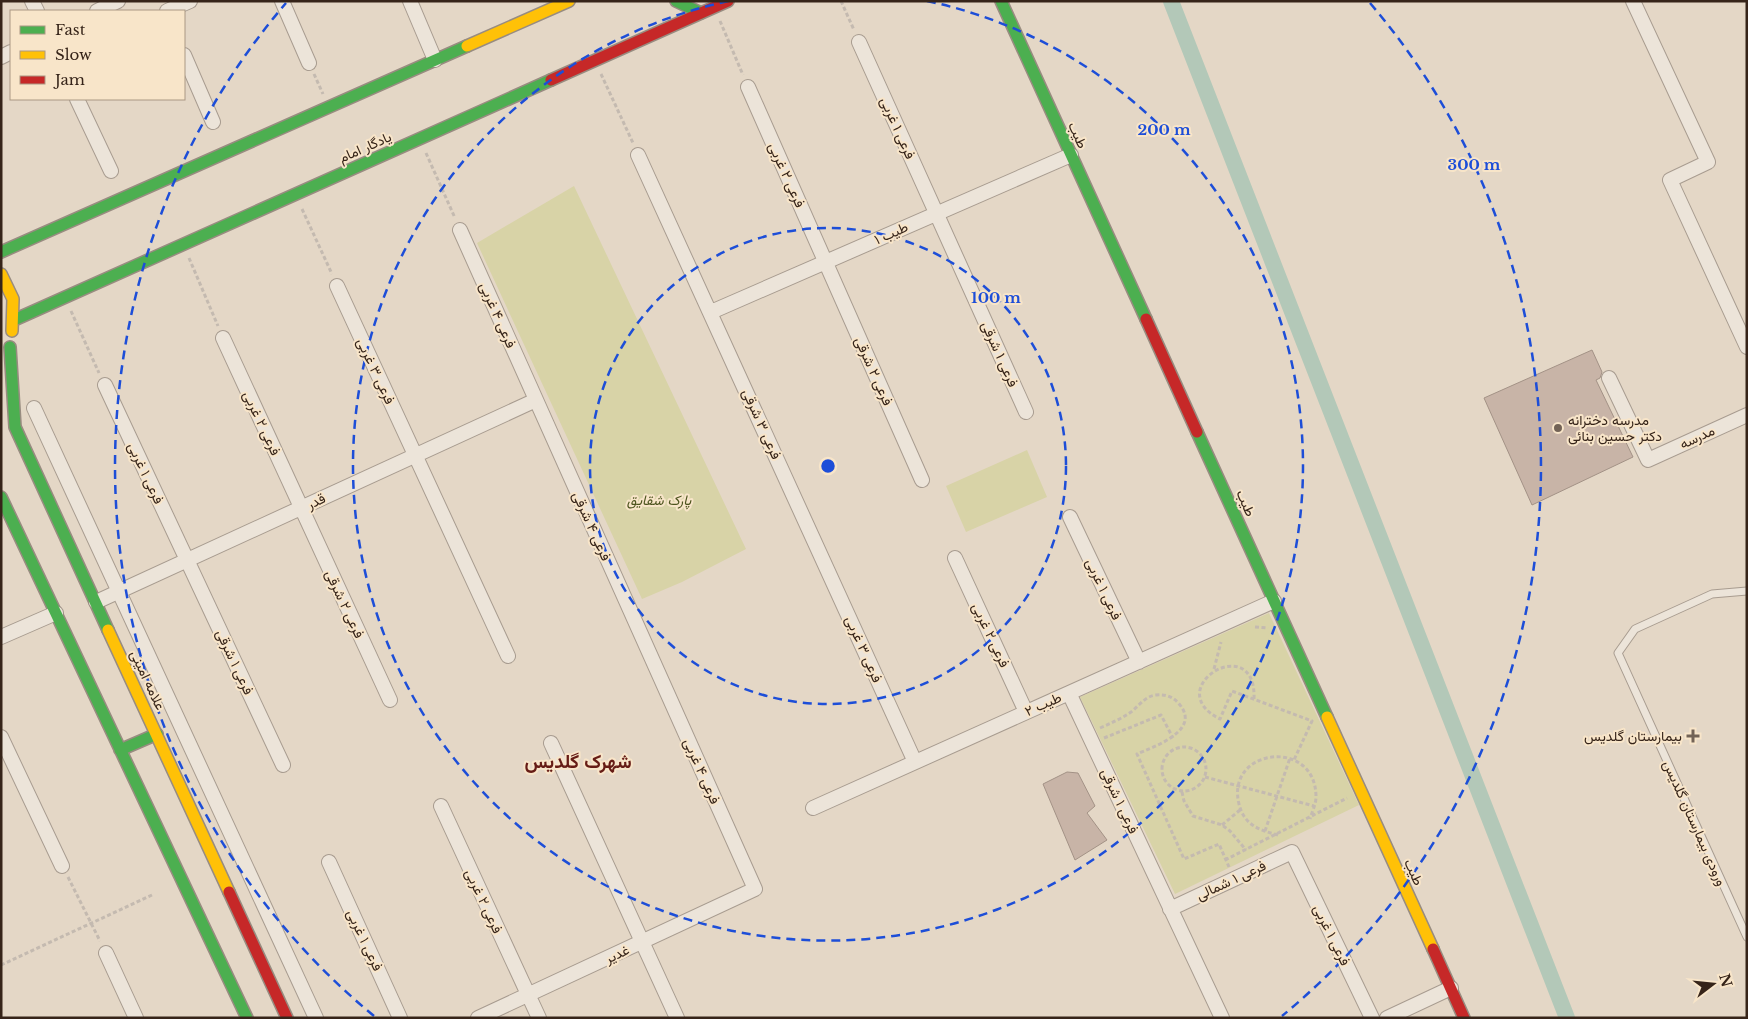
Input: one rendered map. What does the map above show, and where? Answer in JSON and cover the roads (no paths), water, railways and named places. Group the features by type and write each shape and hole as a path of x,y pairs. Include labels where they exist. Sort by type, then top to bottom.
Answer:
{"main road":[{"path":"1,252 570,1"},
{"path":"676,1 681,6 701,13"},
{"name":"یادگار امام","path":"14,320 728,1"},
{"name":"طیب","path":"1001,1 1464,1018"},
{"path":"1,274 13,299 14,320 10,347 1,360"},
{"name":"علامه امینی","path":"10,347 15,427 287,1018"},
{"path":"1,497 248,1018"},
{"path":"120,750 156,734"}],"street":[{"path":"99,10 118,1"},
{"path":"168,10 190,1"},
{"path":"282,1 308,62"},
{"path":"410,1 435,60"},
{"path":"1633,1 1708,162 1670,180 1747,347"},
{"name":"فرعی ۱ غربی","path":"859,42 936,213"},
{"path":"185,57 213,122"},
{"name":"فرعی ۲ غربی","path":"748,87 826,262"},
{"path":"77,100 111,170"},
{"path":"638,155 711,312"},
{"name":"طیب ۱","path":"711,312 1071,155"},
{"name":"فرعی ۱ شرقی","path":"936,213 1026,412"},
{"name":"فرعی ۴ غربی","path":"460,230 536,400"},
{"name":"فرعی ۲ شرقی","path":"826,262 922,480"},
{"name":"فرعی ۳ غربی","path":"337,286 415,455"},
{"name":"فرعی ۳ شرقی","path":"711,312 813,537"},
{"name":"فرعی ۲ غربی","path":"223,338 301,508"},
{"name":"مدرسه","path":"1609,378 1648,460 1747,414"},
{"name":"فرعی ۱ غربی","path":"105,385 187,560"},
{"name":"قدر","path":"96,602 536,400"},
{"name":"فرعی ۴ شرقی","path":"536,400 648,652"},
{"path":"34,408 316,1018"},
{"path":"415,455 508,656"},
{"name":"فرعی ۲ شرقی","path":"301,508 390,700"},
{"name":"فرعی ۱ غربی","path":"1070,516 1139,662"},
{"name":"فرعی ۳ غربی","path":"813,537 915,762"},
{"name":"فرعی ۲ غربی","path":"955,558 1026,712"},
{"name":"فرعی ۱ شرقی","path":"187,560 283,765"},
{"name":"طیب ۲","path":"812,808 1274,601"},
{"path":"1,637 56,613"},
{"name":"فرعی ۴ غربی","path":"648,652 755,889"},
{"name":"فرعی ۱ شرقی","path":"1069,693 1170,909"},
{"path":"1,737 62,866"},
{"path":"551,743 678,1018"},
{"name":"فرعی ۲ غربی","path":"441,806 528,995"},
{"name":"فرعی ۱ غربی","path":"1292,852 1372,1018"},
{"name":"فرعی ۱ شمالی","path":"1170,909 1292,852"},
{"name":"فرعی ۱ غربی","path":"329,862 400,1018"},
{"name":"غدیر","path":"478,1018 755,889"},
{"path":"1170,909 1222,1018"},
{"path":"106,953 136,1018"},
{"path":"1387,1018 1451,988"},
{"path":"528,995 538,1018"}],"lane":[{"name":"ورودی بیمارستان گلدیس","path":"1747,591 1712,594 1635,629 1618,653 1747,937"}],"waterway":[{"path":"1171,1 1567,1018"}],"place":[{"name":"مدرسه دخترانه دکتر حسین بنائی","path":"1558,428"},
{"name":"بیمارستان گلدیس","path":"1693,736"}],"district":[{"name":"شهرک گلدیس","path":"578,761"}],"park label":[{"name":"پارک شقایق","path":"659,500"}]}
